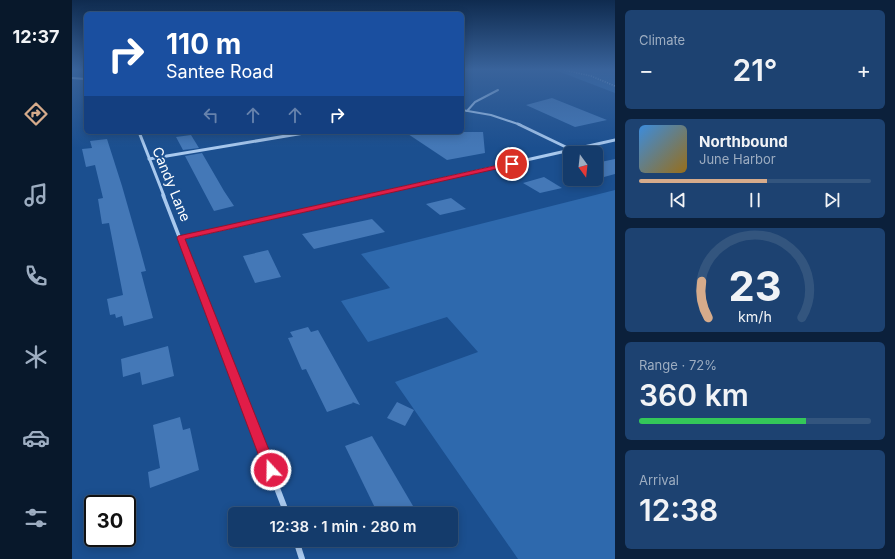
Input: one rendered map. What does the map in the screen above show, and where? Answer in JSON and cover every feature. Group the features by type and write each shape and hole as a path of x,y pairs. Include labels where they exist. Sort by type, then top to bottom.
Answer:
{"street":[{"path":"467,111 475,102 486,96"},
{"path":"464,110 490,115 515,123 564,146"},
{"name":"Candy Lane","path":"140,134 285,507"},
{"path":"149,159 298,134"},
{"path":"589,146 615,140"},
{"path":"181,238 563,152"},
{"path":"298,547 302,559"}],"shaded area":[{"path":"615,190 615,559 518,559 395,382 478,352 447,317 368,342 341,301 390,288 361,254"}],"building":[{"path":"552,98 607,120 575,127 526,105"},
{"path":"464,132 483,132 485,153 447,160 408,134 464,134"},
{"path":"191,135 199,148 183,150 176,137"},
{"path":"107,139 146,271 141,272 153,318 124,326 122,316 116,318 115,314 110,315 107,299 123,295 109,223 102,224 98,199 103,198 95,165 86,167 82,149 92,148 90,141"},
{"path":"202,153 234,206 214,211 185,156"},
{"path":"615,159 615,174 603,176 603,162"},
{"path":"544,177 562,188 540,193 523,183"},
{"path":"451,198 466,209 440,215 426,204"},
{"path":"372,219 385,232 314,249 302,234"},
{"path":"268,250 281,277 255,283 243,256"},
{"path":"308,327 311,332 318,330 360,405 352,402 353,403 327,412 306,369 302,370 288,338 293,337 290,332"},
{"path":"168,346 174,376 142,385 140,372 123,377 121,359"},
{"path":"397,402 414,410 405,426 387,418"},
{"path":"180,417 183,430 190,428 199,470 150,488 148,472 160,468 153,425"},
{"path":"372,436 413,506 375,507 345,446"}],"route":[{"path":"271,470 181,238 512,164"}]}
